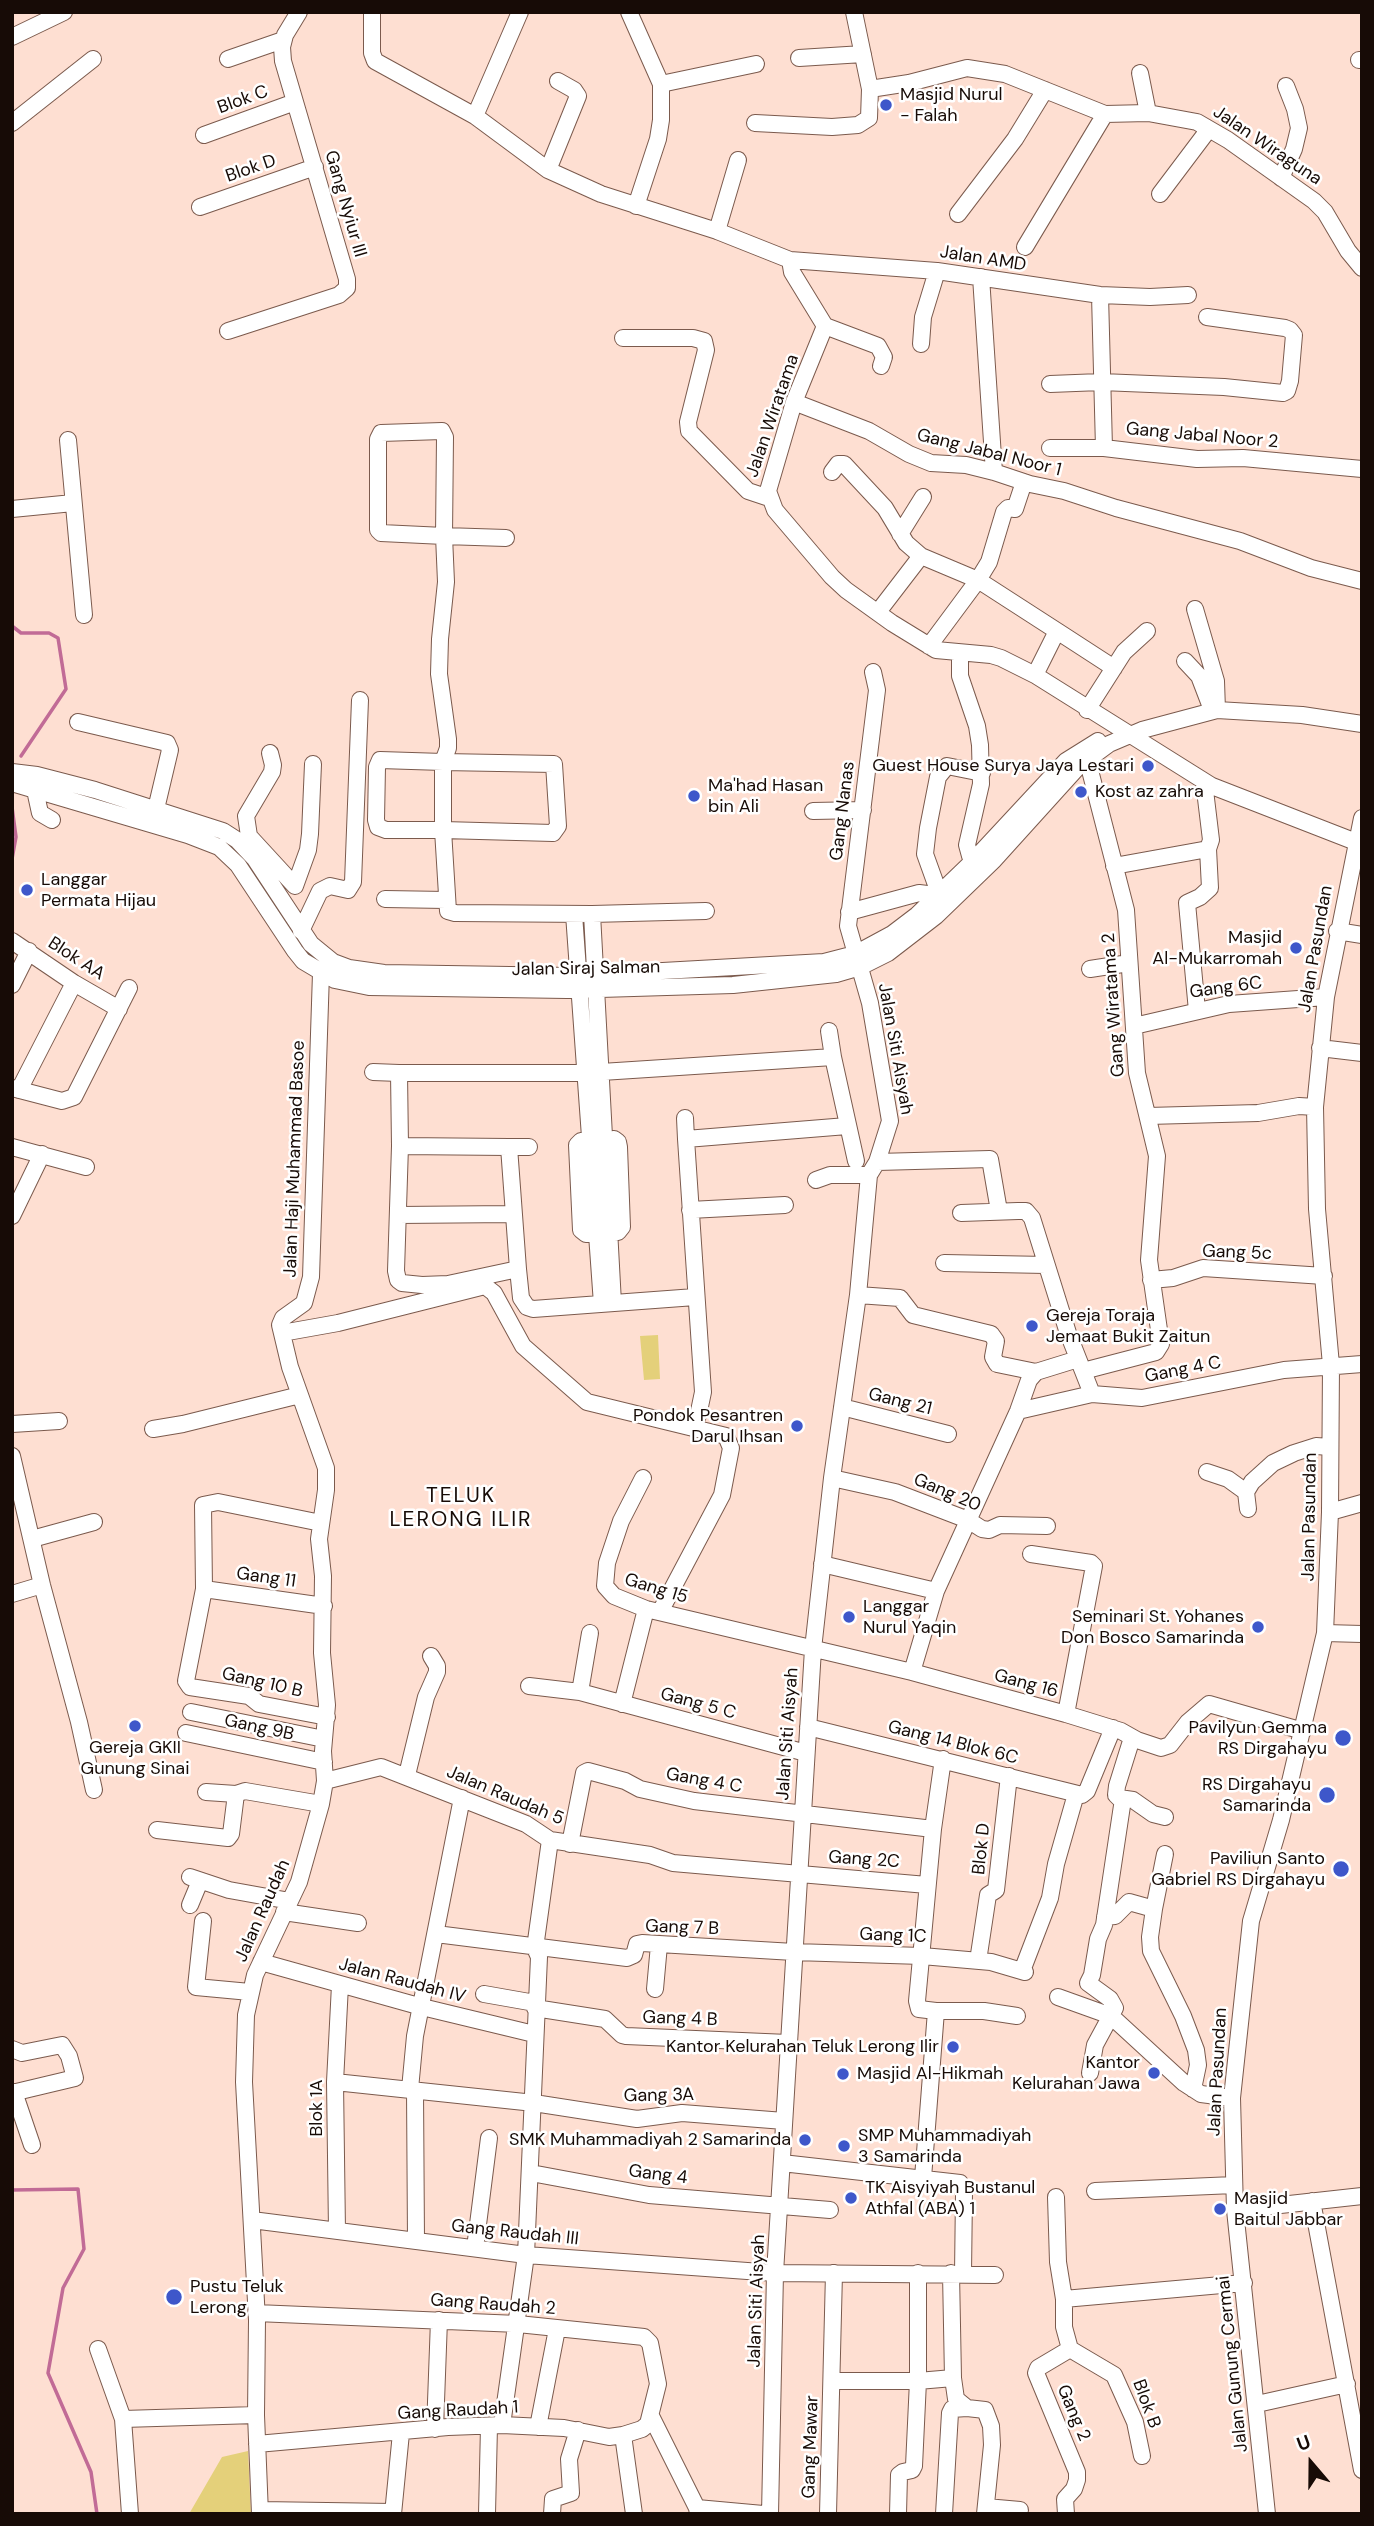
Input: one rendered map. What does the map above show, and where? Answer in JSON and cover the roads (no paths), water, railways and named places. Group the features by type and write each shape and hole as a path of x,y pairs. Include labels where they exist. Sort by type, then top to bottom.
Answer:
{"street":[{"name":"Gang Nyiur III","path":"228,331 339,295 347,288 347,279 283,61 285,36 280,12"},
{"path":"228,59 285,36 299,12"},
{"path":"372,12 372,52 375,61 475,116 548,170 592,190 717,231 790,260 792,272 825,326 878,346 884,357 881,366"},
{"path":"475,116 520,12"},
{"path":"629,12 662,84 659,139 636,206"},
{"path":"755,123 832,127 858,125 869,118 870,89 854,12"},
{"path":"12,37 63,13"},
{"path":"799,58 863,54"},
{"path":"12,123 93,59"},
{"path":"662,84 755,64"},
{"name":"Jalan Wiraguna","path":"870,89 909,83 967,68 1005,74 1105,114 1148,113 1197,122 1228,139 1321,208 1362,268"},
{"path":"1140,73 1148,113"},
{"path":"548,170 578,96 574,90 558,81"},
{"path":"1281,178 1294,149 1299,128 1286,86"},
{"path":"958,214 1015,139 1045,90"},
{"name":"Blok C","path":"204,135 295,102"},
{"path":"1025,247 1105,114"},
{"path":"1160,194 1209,129"},
{"path":"717,231 738,160"},
{"name":"Blok D","path":"200,207 314,167"},
{"name":"Jalan AMD","path":"790,260 937,271 1100,295 1188,295"},
{"path":"921,344 923,317 937,271"},
{"path":"981,277 994,472"},
{"name":"Gang Jabal Noor 2","path":"1100,295 1104,447 1197,458 1243,458 1362,469"},
{"path":"1050,384 1101,382 1224,387 1283,393 1287,391 1294,335 1290,330 1207,317"},
{"name":"Jalan Wiratama","path":"825,326 794,402 768,485 769,498 782,520 832,576 865,595 877,612 929,646 944,652 992,655 1035,675 1087,710 1131,733 1224,793 1356,842"},
{"path":"623,338 693,338 704,341 706,349 688,422 689,431 747,491 769,498"},
{"name":"Gang Jabal Noor 1","path":"794,402 869,431 918,458 938,464 965,465 994,472 1221,535 1311,568 1362,581"},
{"path":"506,538 444,536 381,533 378,530 378,439 381,433 444,433 444,536 446,582 439,674 448,739 443,762 443,830 446,842 448,911 574,914 706,911"},
{"path":"68,440 84,615"},
{"path":"1050,448 1104,447"},
{"path":"832,472 838,464 844,464 885,508 906,543 921,556 978,580 1114,668"},
{"path":"929,646 989,562 1004,512 1008,508 1015,509 1024,482"},
{"path":"900,534 923,497"},
{"path":"12,509 73,503"},
{"path":"877,612 921,556"},
{"path":"1195,609 1216,681 1215,710"},
{"path":"1035,675 1057,631"},
{"path":"1087,710 1130,644 1147,631"},
{"path":"960,653 960,676 977,726 982,774 967,845 979,865"},
{"path":"1185,662 1199,676 1215,710"},
{"name":"Gang Nanas","path":"858,960 849,934 849,912 877,690 873,672"},
{"path":"301,931 320,891 330,886 348,890 353,882 360,700"},
{"name":"Jalan Siraj Salman","path":"12,772 219,847 238,865 303,961 335,980 369,987 587,983 858,960 888,953 913,934 979,865 1061,765 1131,733 1215,710 1302,715 1362,724"},
{"path":"78,722 166,743 170,750 156,809"},
{"path":"270,753 272,772 246,817 245,840 296,886"},
{"name":"Gang Wiratama 2","path":"1080,1365 1160,1349 1149,1259 1157,1163 1138,1080 1126,910 1086,754"},
{"path":"378,761 554,764 558,826 553,833 443,830 386,830 378,827 378,761"},
{"path":"278,927 288,912 308,850 313,764"},
{"path":"849,912 919,893 936,896 925,854 938,777 947,766 982,774"},
{"path":"36,782 40,813 52,820"},
{"name":"Jalan Siraj Salman","path":"12,783 36,782 156,809 245,840 301,931 311,944 333,962 361,971 587,983"},
{"path":"1197,1011 1187,903 1210,888 1208,849 1211,840 1204,782"},
{"path":"813,811 863,810"},
{"name":"Jalan Pasundan","path":"1235,2210 1232,2098 1251,1921 1281,1820 1325,1633 1330,1512 1331,1365 1316,1195 1315,1107 1326,997 1361,820"},
{"path":"1114,866 1208,849"},
{"name":"Jalan Siraj Salman","path":"858,960 907,923 936,896 979,865"},
{"path":"385,899 446,900"},
{"path":"574,914 587,983 607,1303"},
{"path":"587,983 592,914"},
{"path":"1337,931 1362,935"},
{"name":"Blok AA","path":"12,941 74,983 120,1009"},
{"path":"12,985 29,951"},
{"name":"Jalan Siti Aisyah","path":"770,2514 775,2273 813,1649 832,1478 873,1168 890,1121 876,1032 858,960"},
{"path":"1090,969 1129,963"},
{"name":"Jalan Haji Muhammad Basoe","path":"282,1333 281,1320 304,1303 311,1277 321,973"},
{"path":"74,983 16,1089 62,1101 74,1097 129,988"},
{"name":"Gang 6C","path":"1134,1027 1229,1004 1326,997"},
{"path":"829,1031 856,1161"},
{"path":"1320,1048 1362,1053"},
{"path":"373,1072 593,1073 834,1057"},
{"path":"399,1073 398,1280 402,1283 448,1284 517,1269"},
{"path":"1148,1116 1258,1113 1292,1106 1315,1107"},
{"path":"685,1118 703,1392 698,1416"},
{"path":"686,1139 847,1126"},
{"path":"616,1140 619,1147 622,1227 618,1232 603,1233 586,1234 581,1230 577,1149 579,1142 616,1140"},
{"path":"400,1146 529,1147"},
{"path":"12,1147 86,1167"},
{"path":"509,1147 517,1269 521,1298 527,1307 533,1309 695,1297"},
{"path":"12,1216 42,1154"},
{"path":"816,1180 873,1168 990,1159 999,1211"},
{"path":"690,1210 785,1205"},
{"path":"961,1213 1026,1211 1030,1214 1092,1394"},
{"path":"398,1215 513,1214"},
{"path":"944,1263 1046,1265"},
{"name":"Gang 5c","path":"1151,1280 1173,1278 1203,1268 1324,1276"},
{"path":"282,1333 338,1323 485,1286 494,1293 523,1346 587,1402 726,1436 731,1448 722,1495 653,1610 622,1704"},
{"path":"858,1295 900,1298 913,1315 991,1334 996,1341 993,1357 997,1364 1036,1372 1080,1365"},
{"name":"Jalan Raudah","path":"260,2512 256,2313 244,2082 246,2015 250,1992 261,1962 293,1902 306,1860 325,1781 324,1739 327,1717 322,1653 324,1606 319,1539 326,1490 326,1468 290,1367 282,1333"},
{"name":"Gang 4 C","path":"1018,1411 1092,1394 1142,1398 1244,1377 1331,1365 1362,1364"},
{"path":"912,1672 936,1591 1018,1411 1029,1380 1036,1372"},
{"path":"153,1429 300,1395"},
{"name":"Gang 21","path":"842,1407 948,1434"},
{"path":"12,1424 59,1421"},
{"path":"1248,1509 1247,1492 1252,1482 1273,1463 1316,1446 1330,1447"},
{"path":"12,1456 94,1790"},
{"path":"1207,1472 1228,1479 1247,1492"},
{"name":"Gang 15","path":"643,1478 614,1538 604,1580 610,1594 653,1610 813,1649"},
{"name":"Gang 20","path":"832,1478 895,1492 987,1530 1000,1525 1047,1526"},
{"path":"204,1589 202,1513 206,1503 218,1502 321,1523"},
{"path":"1330,1512 1362,1503"},
{"path":"32,1539 94,1522"},
{"path":"1031,1554 1091,1563 1094,1566 1066,1714"},
{"path":"822,1564 936,1591"},
{"path":"12,1594 42,1585"},
{"name":"Gang 11","path":"204,1589 324,1606"},
{"name":"Gang 10 B","path":"204,1589 187,1678 188,1686 248,1696 259,1704 327,1717"},
{"path":"580,1692 590,1633"},
{"path":"1325,1633 1362,1634"},
{"name":"Gang 16","path":"813,1649 912,1672 1066,1714 1113,1728 1161,1748 1166,1747 1188,1722 1209,1704 1303,1731"},
{"path":"407,1775 426,1697 437,1672 437,1666 431,1656"},
{"name":"Gang 5 C","path":"528,1686 580,1692 806,1752"},
{"path":"191,1712 324,1739"},
{"name":"Gang 14 Blok 6C","path":"808,1727 1082,1793"},
{"path":"1082,1793 1113,1728"},
{"name":"Gang 9B","path":"186,1733 324,1762"},
{"path":"1132,1738 1116,1786 1117,1797 1133,1800 1153,1814 1165,1817"},
{"path":"943,1759 927,1885 917,2004 919,2009 984,2011 1017,2016"},
{"name":"Jalan Raudah 5","path":"325,1781 377,1767 407,1775 526,1824 550,1840 650,1855 673,1863 798,1875"},
{"name":"Gang 4 C","path":"570,1843 584,1773 588,1771 627,1781 640,1789 681,1799 933,1829"},
{"name":"Blok D","path":"985,1962 988,1895 996,1890 1009,1776"},
{"path":"206,1792 236,1794 245,1791 321,1804"},
{"name":"Gang 1C","path":"793,1952 922,1956 985,1962 1024,1971 1050,1898 1056,1864 1082,1793"},
{"path":"157,1830 228,1838 231,1834 236,1794"},
{"path":"416,2241 413,2089 415,2036 461,1798"},
{"path":"1090,2073 1096,2045 1115,2008 1112,2002 1088,1984 1105,1917 1123,1799"},
{"path":"487,2514 496,2425 518,2324 526,2255 534,2103 538,1957 536,1948 550,1840"},
{"path":"1166,1854 1150,1937 1152,1951 1196,2050 1198,2065 1193,2089"},
{"name":"Gang 2C","path":"798,1875 927,1885"},
{"path":"190,1905 195,1879 229,1890 293,1902 358,1923"},
{"path":"1105,1917 1115,1916 1129,1902 1154,1909"},
{"path":"203,1921 195,1987 250,1992"},
{"path":"436,1934 536,1948"},
{"name":"Gang 7 B","path":"536,1948 627,1958 634,1955 637,1944 793,1952"},
{"path":"655,1989 659,1945"},
{"name":"Jalan Raudah IV","path":"261,1962 422,2007 534,2034"},
{"name":"Blok 1A","path":"337,2231 335,2082 340,1984"},
{"name":"Gang 4 B","path":"484,1994 605,2019 626,2036 788,2043"},
{"path":"1058,1997 1111,2016 1193,2089 1209,2096 1232,2098"},
{"path":"923,2178 936,2011"},
{"path":"12,2049 26,2052 62,2045 69,2056 75,2078 13,2093 32,2145"},
{"name":"Gang 3A","path":"335,2082 534,2103 637,2119 682,2113 784,2121"},
{"path":"475,2248 489,2138"},
{"path":"782,2164 962,2184 964,2193 957,2274 953,2378 956,2399 967,2408"},
{"name":"Gang 4","path":"531,2173 643,2194 830,2210"},
{"path":"1096,2191 1234,2185"},
{"path":"1235,2210 1362,2196"},
{"path":"1056,2197 1058,2262 1064,2299 1064,2327 1070,2349"},
{"path":"1312,2201 1362,2469"},
{"name":"Jalan Gunung Cermai","path":"1235,2210 1267,2514"},
{"name":"Gang Raudah III","path":"252,2220 526,2255 775,2273 995,2275"},
{"name":"Gang Mawar","path":"828,2514 834,2273"},
{"path":"898,2514 899,2475 912,2470 914,2466 918,2381 918,2273"},
{"path":"1064,2299 1244,2283"},
{"name":"Gang Raudah 2","path":"256,2313 518,2324 647,2339 658,2384 651,2416"},
{"path":"435,2429 439,2320"},
{"path":"538,2427 556,2329"},
{"path":"98,2349 123,2419 130,2514"},
{"name":"Blok B","path":"1070,2349 1114,2375 1131,2413 1142,2456"},
{"name":"Gang 2","path":"1066,2514 1065,2499 1074,2488 1077,2472 1036,2371 1070,2349"},
{"path":"833,2382 953,2378"},
{"path":"1257,2404 1347,2384"},
{"path":"944,2514 950,2413 952,2409 967,2408 985,2410 991,2426 992,2445 985,2510 1020,2510"},
{"path":"123,2419 256,2415"},
{"path":"634,2514 623,2435 642,2430 651,2416"},
{"path":"651,2416 697,2511 763,2514"},
{"name":"Gang Raudah 1","path":"257,2444 496,2425 578,2430 609,2437 623,2435"},
{"path":"552,2514 553,2499 571,2493 569,2459 578,2430"},
{"path":"260,2512 393,2513 401,2433"}],"waterway":[{"path":"12,626 21,633 49,633 58,638 66,689 21,756"},
{"path":"12,807 16,837 12,859"},
{"path":"12,2190 78,2189 84,2249 63,2288 48,2373 91,2472 97,2514"}],"place":[{"name":"Masjid Nurul - Falah","path":"886,105"},
{"name":"Guest House Surya Jaya Lestari","path":"1148,766"},
{"name":"Kost az zahra","path":"1081,792"},
{"name":"Ma'had Hasan bin Ali","path":"694,796"},
{"name":"Langgar Permata Hijau","path":"27,890"},
{"name":"Masjid Al-Mukarromah","path":"1296,948"},
{"name":"Gereja Toraja Jemaat Bukit Zaitun","path":"1032,1326"},
{"name":"Pondok Pesantren Darul Ihsan","path":"797,1426"},
{"name":"Langgar Nurul Yaqin","path":"849,1617"},
{"name":"Seminari St. Yohanes Don Bosco Samarinda","path":"1258,1627"},
{"name":"Gereja GKII Gunung Sinai","path":"135,1726"},
{"name":"Pavilyun Gemma RS Dirgahayu","path":"1343,1738"},
{"name":"RS Dirgahayu Samarinda","path":"1327,1795"},
{"name":"Paviliun Santo Gabriel RS Dirgahayu","path":"1341,1869"},
{"name":"Kantor Kelurahan Teluk Lerong Ilir","path":"953,2047"},
{"name":"Kantor Kelurahan Jawa","path":"1154,2073"},
{"name":"Masjid Al-Hikmah","path":"843,2074"},
{"name":"SMK Muhammadiyah 2 Samarinda","path":"805,2140"},
{"name":"SMP Muhammadiyah 3 Samarinda","path":"844,2146"},
{"name":"TK Aisyiyah Bustanul Athfal (ABA) 1","path":"851,2198"},
{"name":"Masjid Baitul Jabbar","path":"1220,2209"},
{"name":"Pustu Teluk Lerong","path":"174,2297"}],"district":[{"name":"TELUK LERONG ILIR","path":"461,1508"}]}
